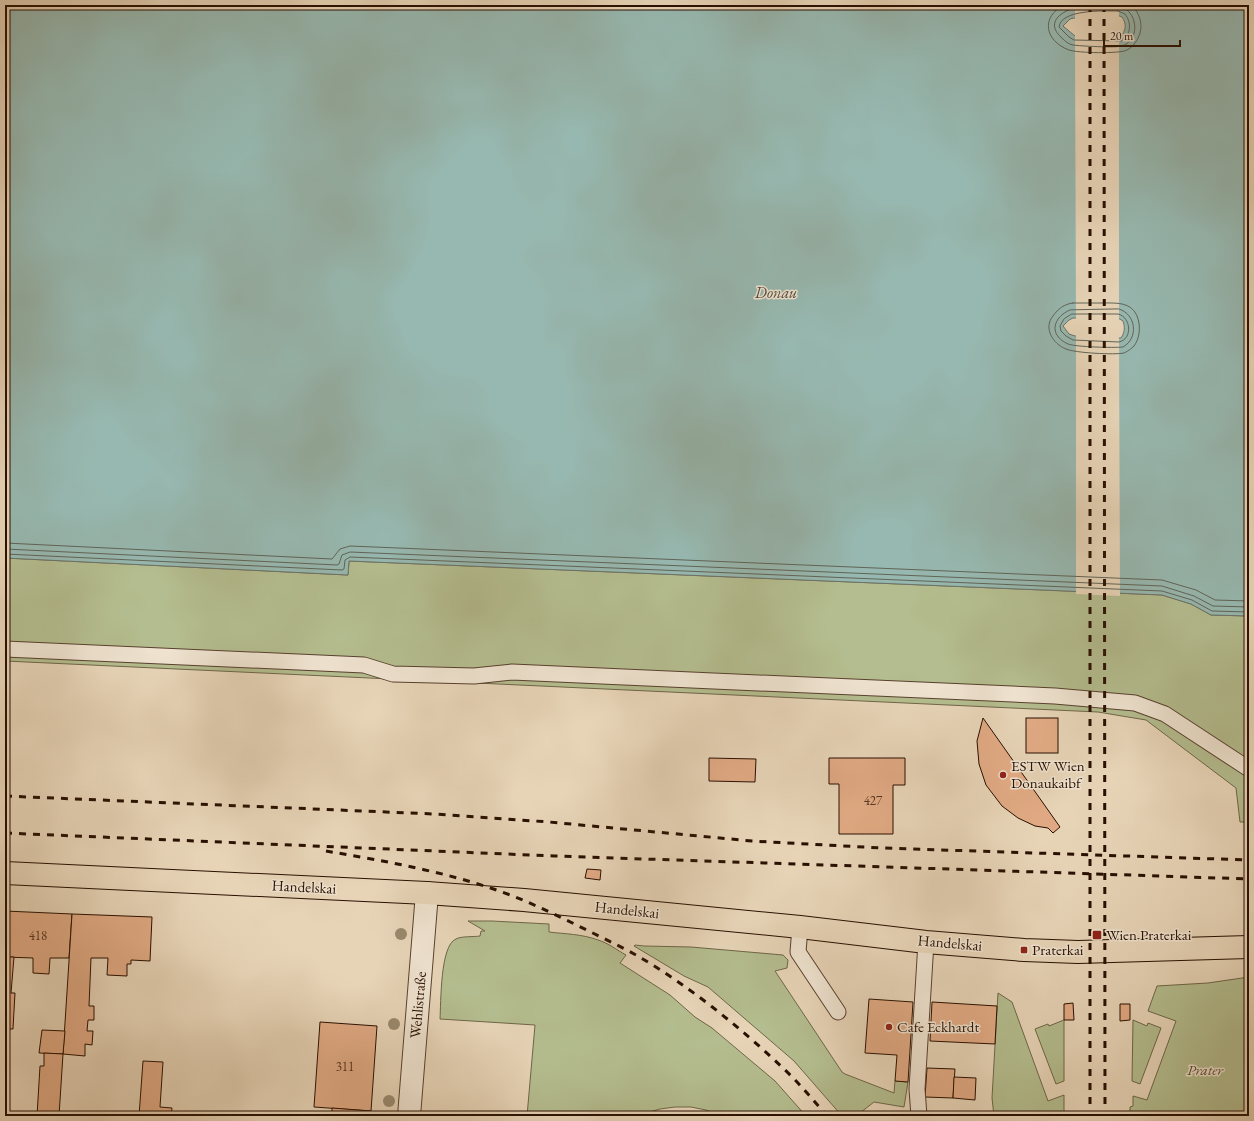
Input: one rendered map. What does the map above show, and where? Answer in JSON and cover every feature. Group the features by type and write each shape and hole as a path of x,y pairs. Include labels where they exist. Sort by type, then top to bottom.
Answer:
{"main road":[{"name":"Handelskai","path":"5,873 427,893 524,900 800,927 926,942 1024,950 1078,952 1249,947"}],"street":[{"name":"Wehlistraße","path":"409,1116 427,893"}],"lane":[{"path":"5,648 364,665 393,674 474,676 520,673 1055,696 1135,702 1165,714 1249,769"},
{"path":"800,927 798,952 838,1012"},
{"path":"918,1116 917,1089 926,942"}],"green space":[{"path":"5,558 348,575 349,561 1162,595 1191,604 1211,615 1249,616 1249,822 1240,822 1236,788 1146,720 1098,712 5,661"},
{"path":"468,921 549,924 549,932 586,936 602,941 626,955 620,963 670,995 775,1081 806,1116 721,1116 706,1110 691,1107 675,1107 660,1109 641,1116 527,1116 535,1025 440,1019 442,975 447,952 451,944 458,938 480,936 481,931 485,931"},
{"path":"634,946 691,947 783,955 788,960 787,968 775,971 842,1072 894,1093 895,1081 908,1082 904,1107 874,1102 856,1116 842,1116 794,1061 708,987 684,976"},
{"name":"Prater","path":"1249,977 1249,1116 1130,1116 1130,1107 1133,1106 1133,1096 1147,1100 1176,1021 1148,1011 1157,986 1208,983"},
{"path":"998,993 1012,1002 1048,1101 1064,1095 1064,1116 994,1116 992,1098"},
{"path":"1064,1020 1064,1081 1056,1084 1035,1029 1048,1024 1049,1026"},
{"path":"1133,1020 1147,1026 1148,1023 1161,1028 1140,1084 1132,1081"}],"water":[{"name":"Donau","path":"5,5 1249,5 1249,616 1211,615 1191,604 1162,595 349,561 348,575 5,558","holes":["1117,15 1122,17 1125,25 1125,30 1120,37 1075,36 1063,26 1070,19 1074,18","1073,318 1118,318 1123,321 1124,332 1121,338 1075,336 1069,334 1063,326"]}],"pier":[{"path":"1075,5 1119,5 1119,17 1075,19"},
{"path":"1075,34 1119,35 1119,321 1076,320"},
{"path":"1076,334 1119,336 1120,596 1076,594"}],"building":[{"name":"ESTW Wien Donaukaibf","path":"983,718 1060,827 1053,833 1048,828 1035,826 1018,818 1002,806 986,785 979,764 977,741"},
{"path":"1026,718 1058,718 1058,753 1026,753"},
{"path":"709,758 756,759 755,782 709,781"},
{"path":"829,758 905,758 905,785 893,785 893,834 839,834 839,784 829,784"},
{"path":"587,869 601,870 600,880 585,878"},
{"path":"5,911 72,914 69,958 50,958 49,974 33,973 33,958 5,957"},
{"path":"72,914 152,917 150,961 131,960 131,964 127,964 127,976 107,975 108,958 91,958 89,1006 94,1006 94,1020 88,1020 87,1031 93,1031 92,1045 85,1044 85,1056 63,1054"},
{"path":"5,957 14,957 11,993 15,993 13,1029 5,1029"},
{"path":"869,999 913,1002 908,1082 895,1081 897,1055 865,1053"},
{"path":"932,1002 997,1006 995,1044 930,1041"},
{"path":"1073,1003 1074,1020 1064,1020 1064,1004"},
{"path":"1120,1004 1130,1004 1130,1020 1120,1021"},
{"path":"320,1022 377,1026 371,1111 314,1107"},
{"path":"42,1030 65,1031 63,1054 39,1053"},
{"path":"44,1053 63,1054 59,1116 37,1116 40,1066 44,1066"},
{"path":"143,1061 163,1062 160,1107 172,1108 171,1116 139,1116"},
{"path":"927,1068 955,1069 953,1098 925,1097"},
{"path":"954,1077 976,1078 975,1100 953,1098"},
{"path":"332,1108 371,1111 371,1116 332,1116"}],"railway":[{"path":"1090,5 1090,1116"},
{"path":"1104,5 1105,1116"},
{"path":"5,796 434,814 549,822 752,841 882,848 1249,860"},
{"path":"5,833 554,856 1249,879"},
{"path":"326,851 427,870 502,892 535,905 628,950 694,993 732,1023 790,1075 827,1116"}],"place":[{"name":"ESTW Wien Donaukaibf","path":"1003,775"},
{"name":"Wien Praterkai","path":"1097,935"},
{"name":"Praterkai","path":"1024,950"},
{"name":"Cafe Eckhardt","path":"889,1027"}]}
